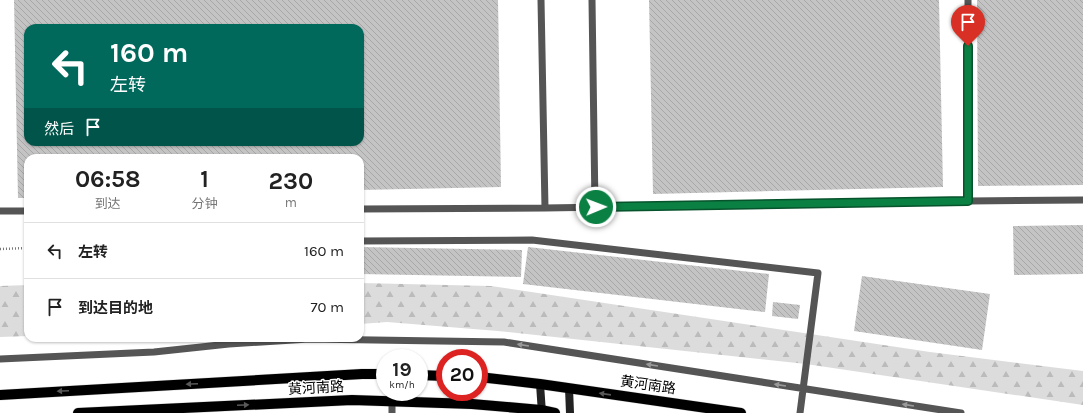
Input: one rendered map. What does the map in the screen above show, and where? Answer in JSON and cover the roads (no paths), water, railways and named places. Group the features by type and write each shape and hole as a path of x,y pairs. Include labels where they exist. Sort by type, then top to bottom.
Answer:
{"main road":[{"name":"黄河南路","path":"0,395 354,374 376,374"},
{"name":"黄河南路","path":"488,378 569,388 741,413"},
{"name":"黄河南路","path":"78,413 352,400 472,404 555,413"}],"street":[{"path":"540,384 542,412"},
{"path":"569,388 570,413"}],"lane":[{"path":"541,0 545,208"},
{"path":"592,0 596,207"},
{"path":"968,0 968,201"},
{"path":"364,209 545,208 1083,200"},
{"path":"0,211 24,211"},
{"path":"364,241 532,240 818,273 800,413"},
{"path":"364,340 504,342 961,413"},
{"path":"0,359 154,352 261,342"},
{"path":"392,402 392,413"}]}
